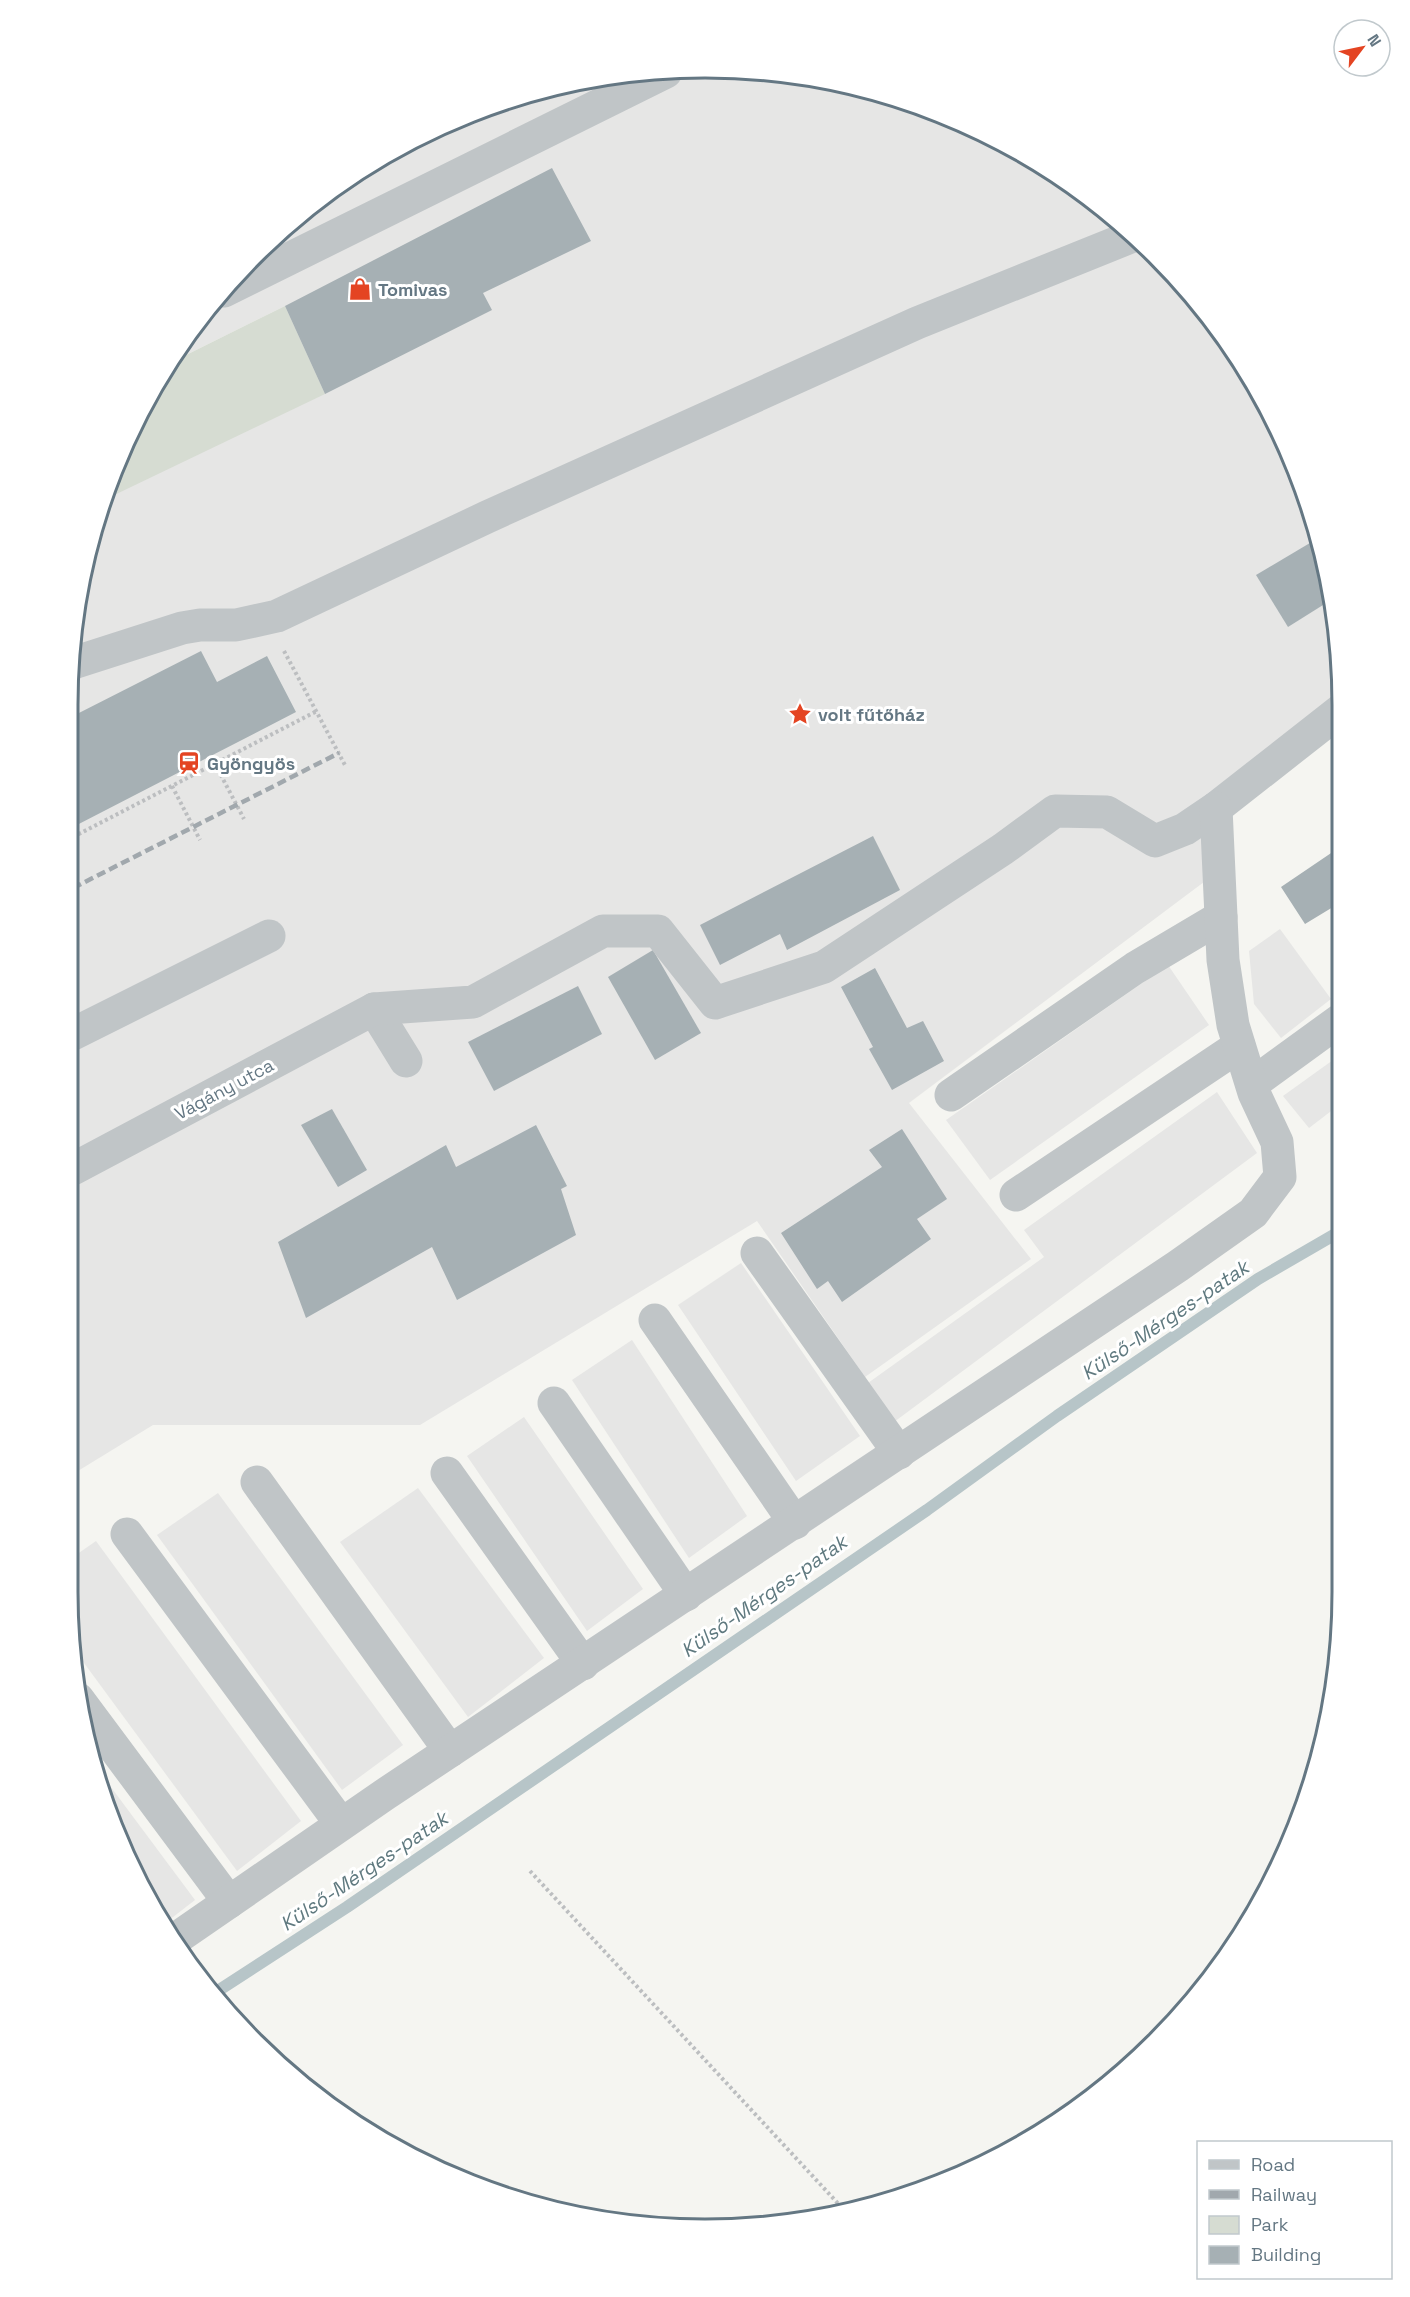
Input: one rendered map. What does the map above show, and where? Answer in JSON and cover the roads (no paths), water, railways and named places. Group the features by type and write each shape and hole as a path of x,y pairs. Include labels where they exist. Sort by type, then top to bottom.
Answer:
{"street":[{"path":"244,281 649,80"},
{"path":"79,661 182,628 236,625 267,619 917,323 1125,240"},
{"path":"406,1061 375,1009 473,1002 603,931 658,931 715,1003 824,967 1055,812 1107,812 1155,841 1185,829 1216,808 1332,717"},
{"path":"181,1935 341,1824 795,1523 1253,1213 1280,1177 1277,1142 1252,1084 1233,1025 1222,960 1216,808"},
{"path":"951,1095 1136,968 1221,917"},
{"path":"78,1032 269,936"},
{"name":"Vágány utca","path":"78,1165 375,1009"},
{"path":"1252,1084 1332,1026"},
{"path":"1016,1195 1239,1046"},
{"path":"757,1253 899,1453"},
{"path":"655,1320 795,1523"},
{"path":"554,1403 686,1595"},
{"path":"447,1473 583,1664"},
{"path":"257,1482 450,1751"},
{"path":"127,1534 341,1824"},
{"path":"90,1716 229,1902"}],"waterway":[{"name":"Külső-Mérges-patak","path":"221,1989 347,1907 927,1510 1057,1416 1258,1279 1332,1236"}],"railway":[{"path":"78,885 339,753"}],"place":[{"name":"Tomivas","path":"360,289"},
{"name":"volt fűtőház","path":"800,714"},
{"name":"Gyöngyös","path":"189,763"}]}
